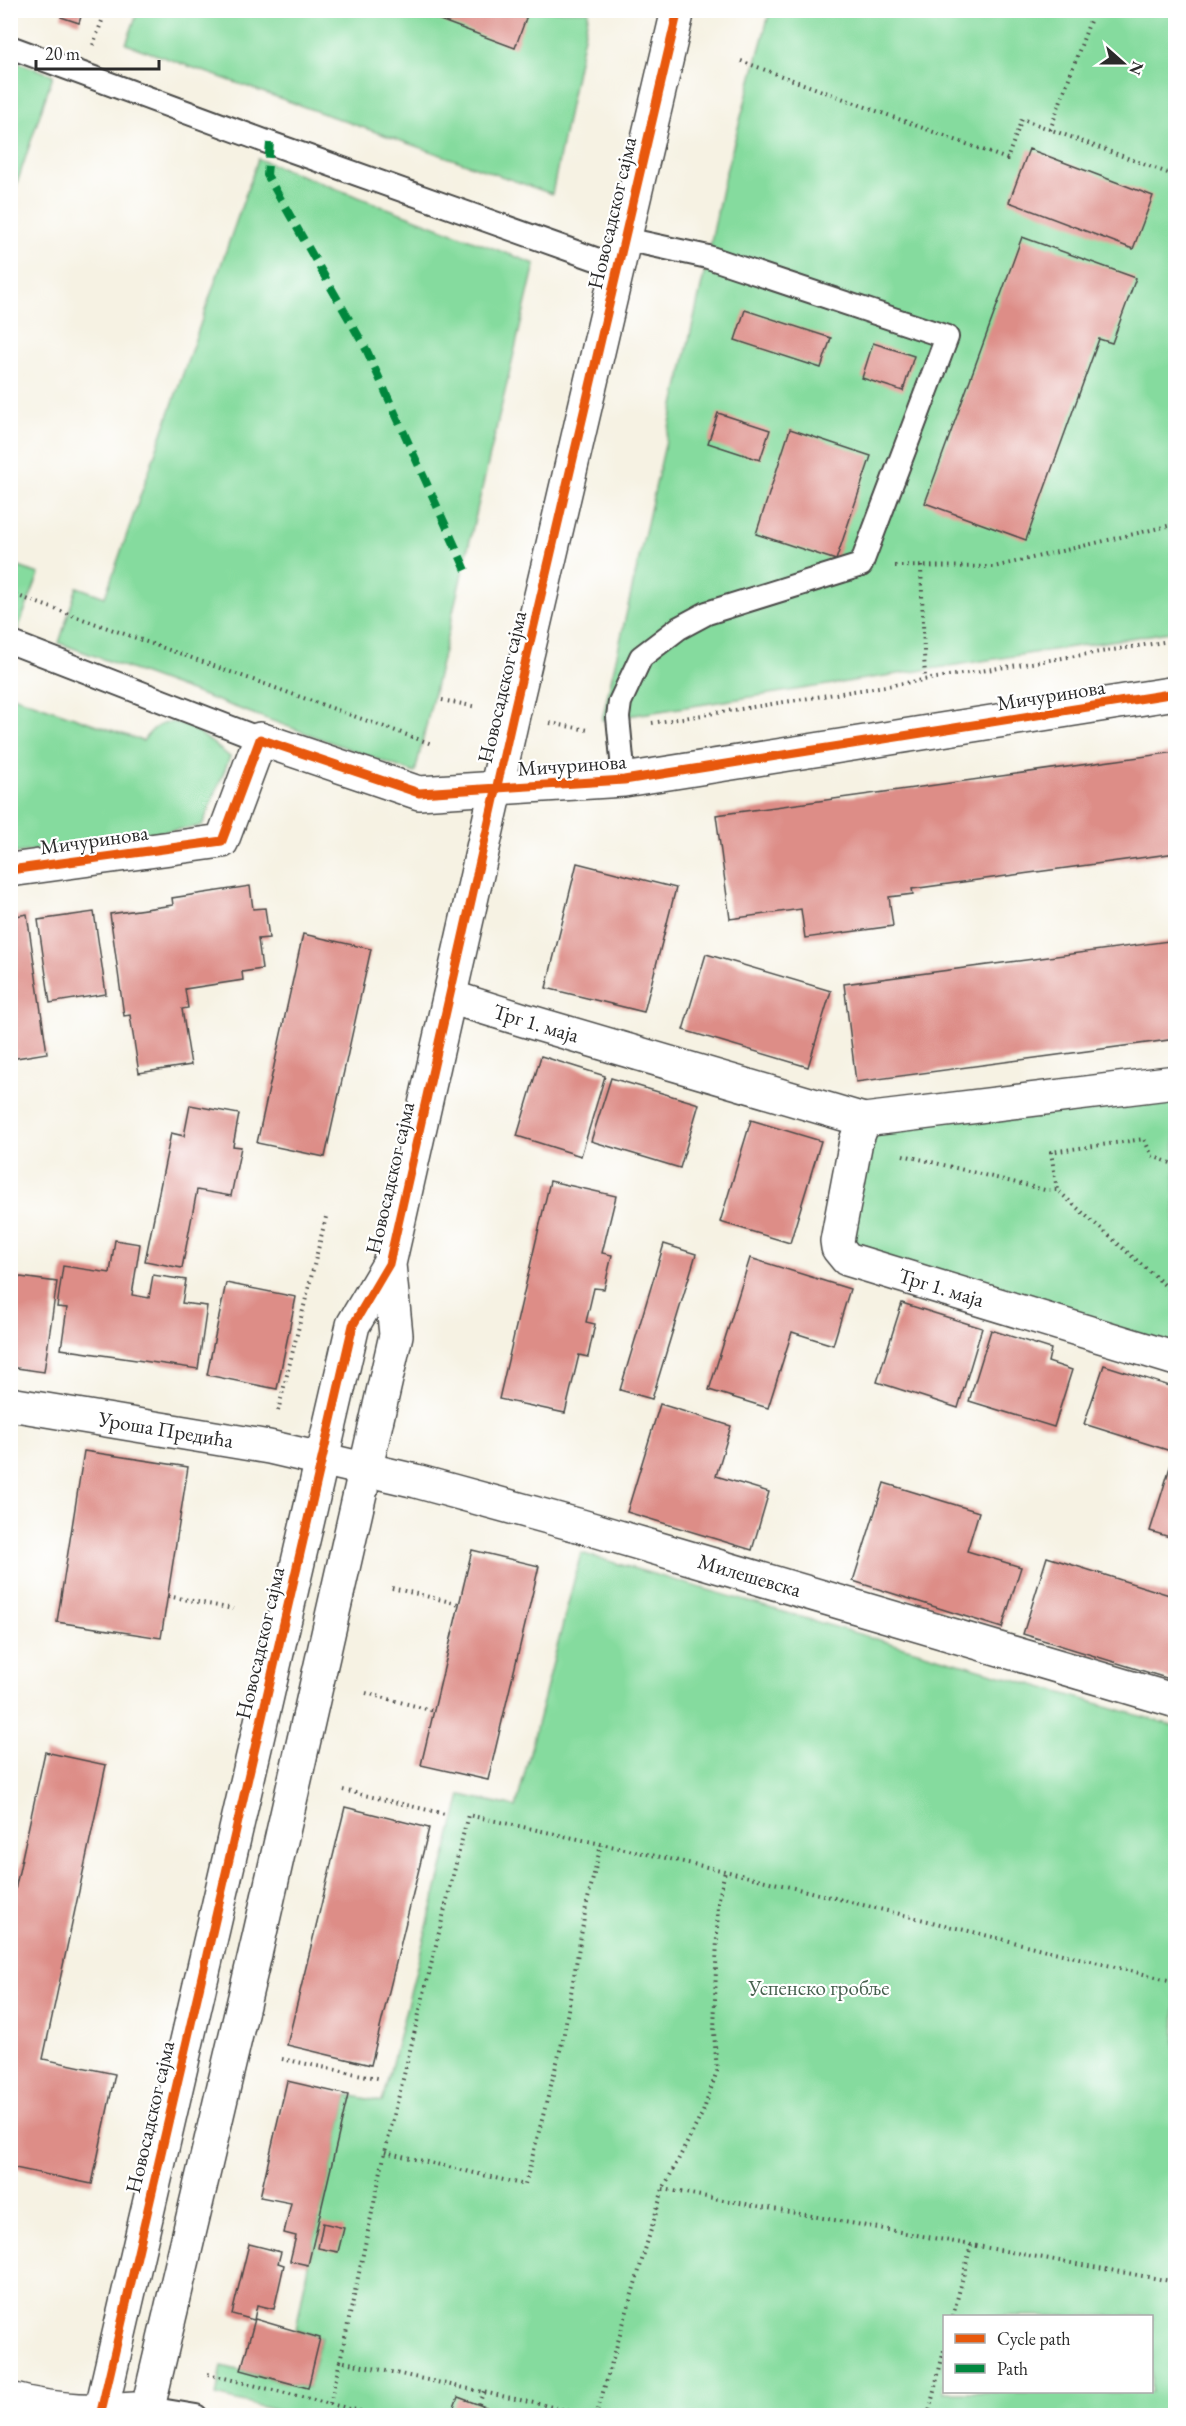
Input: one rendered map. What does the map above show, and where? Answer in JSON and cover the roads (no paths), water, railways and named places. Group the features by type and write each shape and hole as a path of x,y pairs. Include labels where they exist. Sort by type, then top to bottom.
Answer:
{"street":[{"name":"Новосадског сајма","path":"100,2414 353,1325 389,1264 678,10"},
{"name":"Мичуринова","path":"10,870 222,841 260,739 419,793 624,780 1176,693"},
{"name":"Трг 1. маја","path":"450,997 860,1130 1176,1082"},
{"name":"Трг 1. маја","path":"860,1130 837,1241 838,1248 847,1259 1176,1359"},
{"name":"Новосадског сајма","path":"147,2412 396,1335 389,1264"},
{"name":"Уроша Предића","path":"10,1404 269,1447 321,1459"},
{"name":"Милешевска","path":"321,1459 581,1526 1176,1701"},
{"path":"10,2399 45,2407 100,2414 147,2412"}],"lane":[{"path":"10,47 281,147 622,253 708,257 947,337 861,565 707,613 679,628 640,657 620,702 619,728 624,780"},
{"path":"10,642 260,739"},
{"path":"147,2412 196,2415"}],"park label":[{"name":"Успенско гробље","path":"819,1988"}]}
